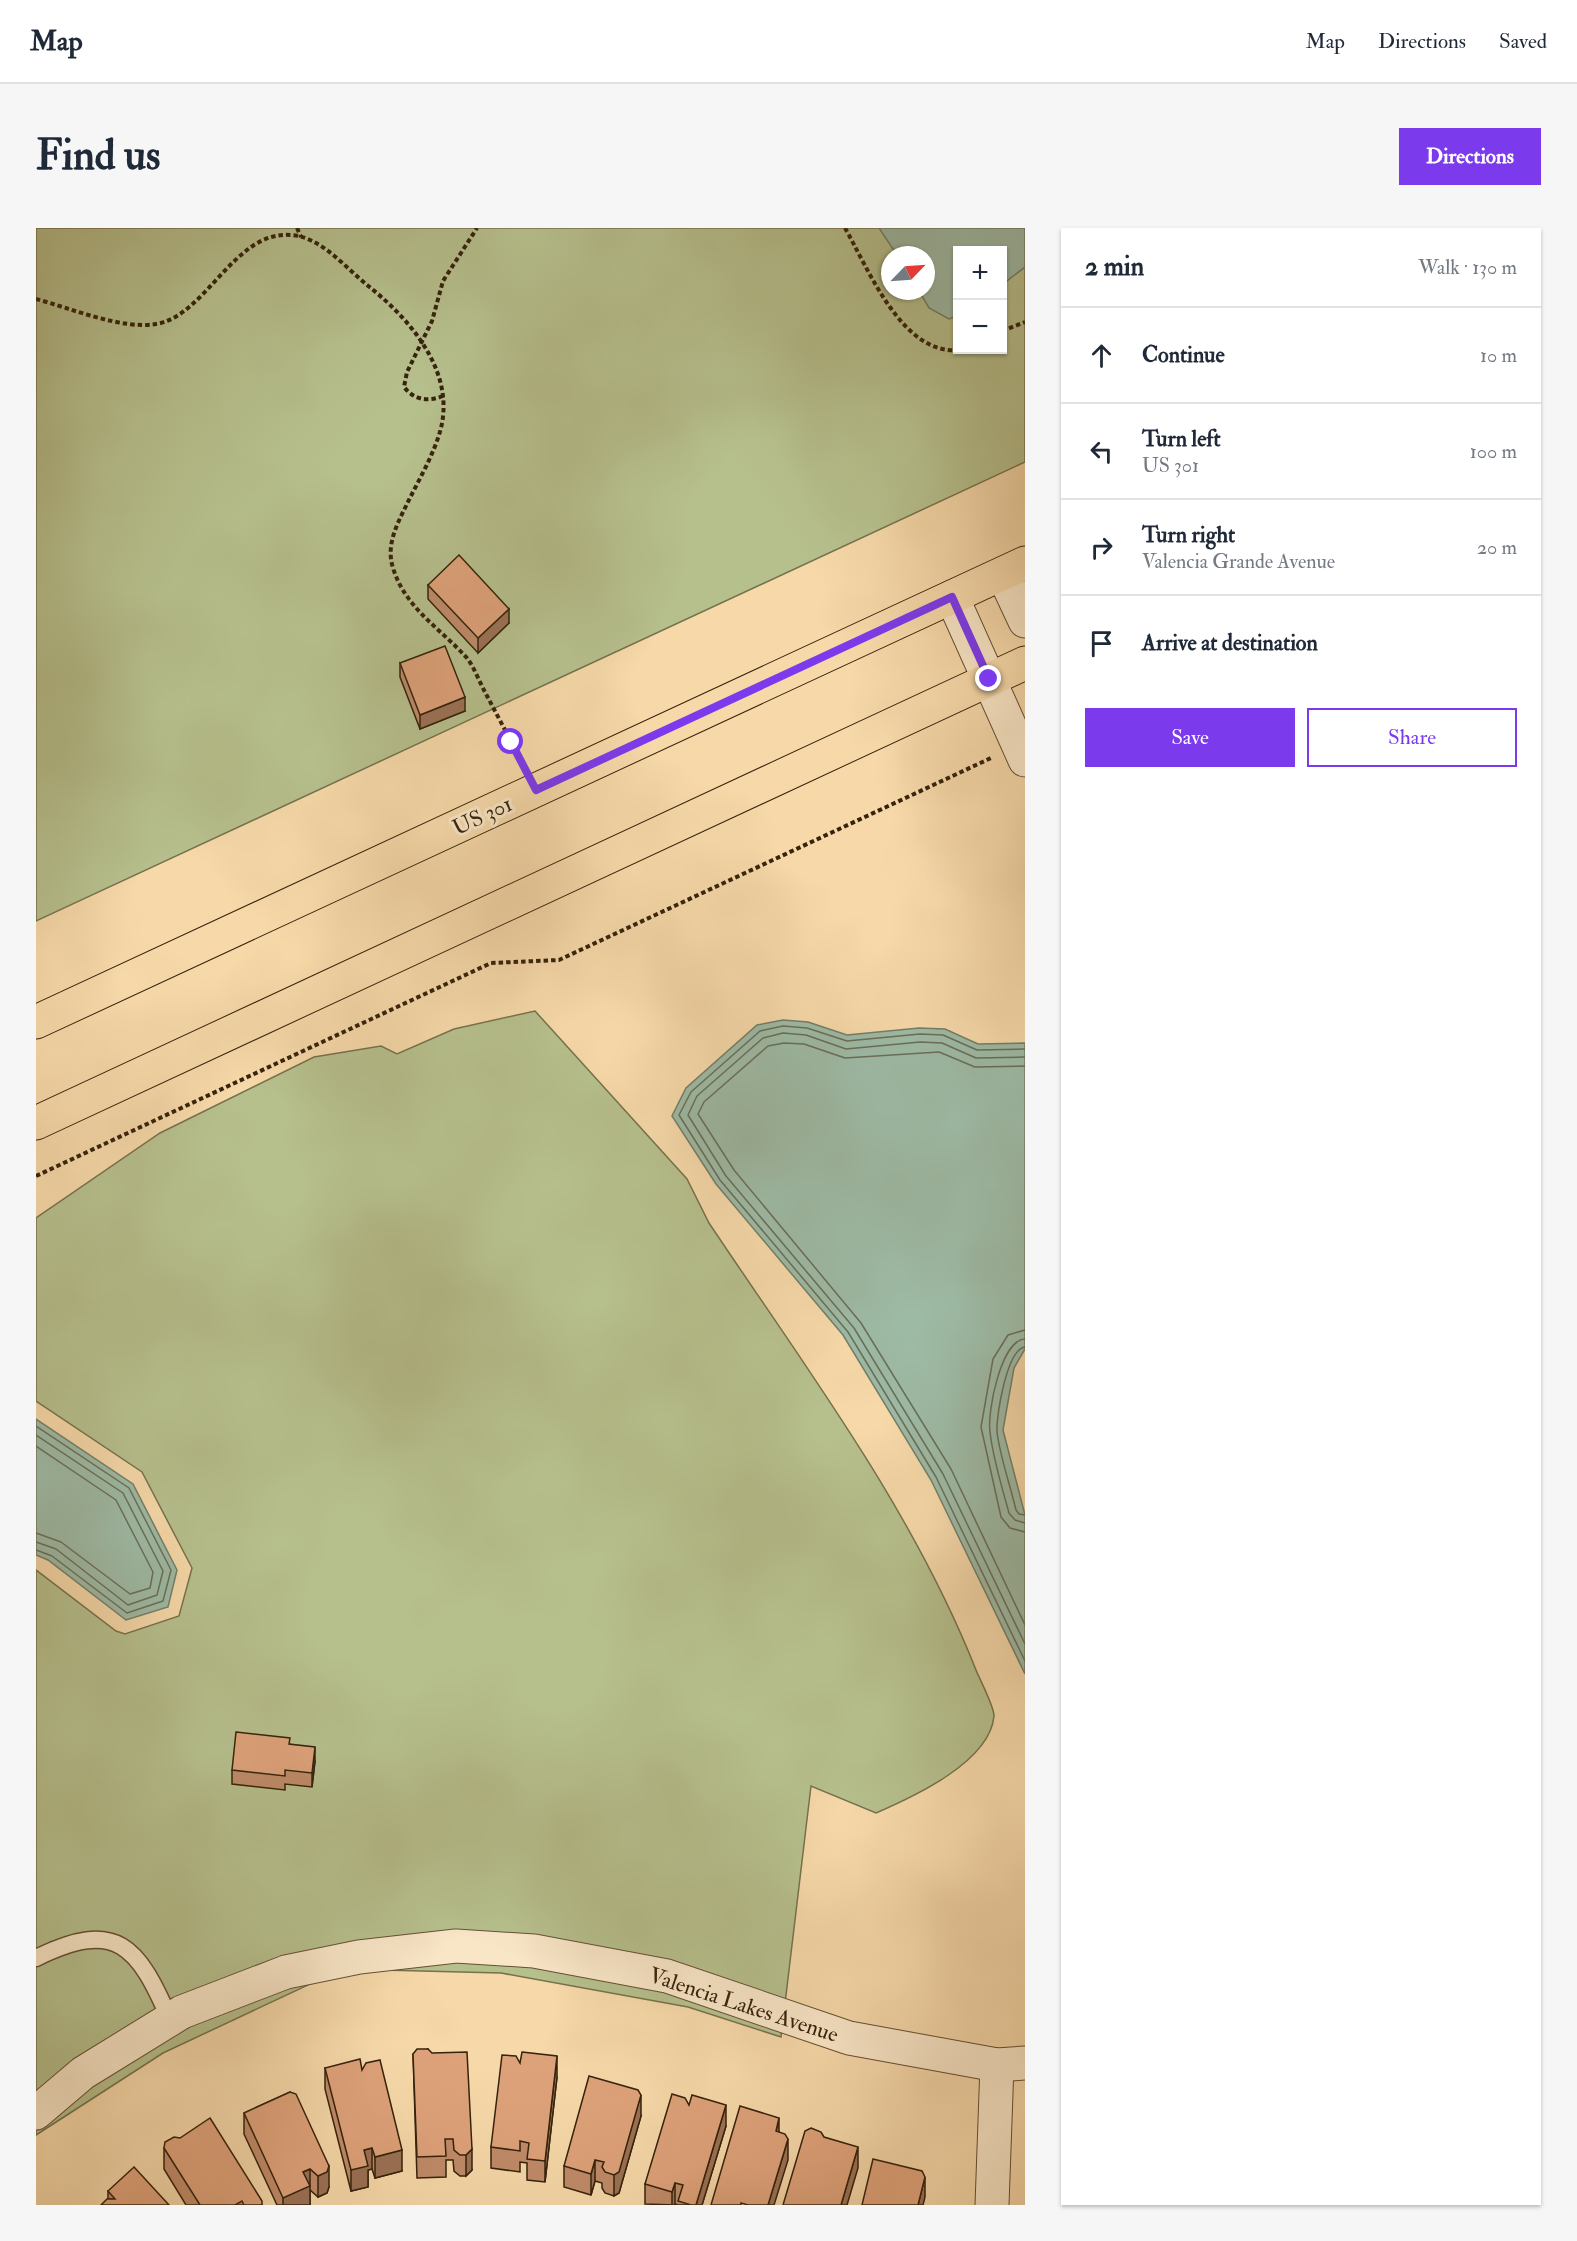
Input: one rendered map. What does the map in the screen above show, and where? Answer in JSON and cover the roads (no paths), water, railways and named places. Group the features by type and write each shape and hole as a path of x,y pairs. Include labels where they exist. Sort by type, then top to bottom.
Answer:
{"main road":[{"name":"US 301","path":"36,1022 1014,568"},
{"path":"36,1123 1025,663"}],"street":[{"path":"1014,568 1025,621"},
{"path":"952,597 989,679 1010,758"},
{"name":"Valencia Lakes Avenue","path":"36,2113 83,2073 182,2012 296,1970 359,1957 456,1946 534,1951 668,1976 849,2038 1011,2064"},
{"path":"992,2205 1011,2064"}],"lane":[{"path":"36,1958 67,1943 98,1939 123,1945 148,1973 170,2020"}],"water":[{"path":"879,228 1025,228 1025,267 1007,281 1007,246 953,246 953,318 949,319 929,308 924,300 935,300 935,246 891,246"},
{"path":"783,1020 808,1022 847,1035 919,1028 945,1029 978,1044 1025,1043 1025,1349 1014,1368 1003,1430 1025,1515 1025,1674 931,1480 843,1335 716,1184 672,1116 686,1088 757,1025"},
{"path":"36,1419 133,1484 177,1570 168,1607 126,1620 48,1560 36,1555"}]}
